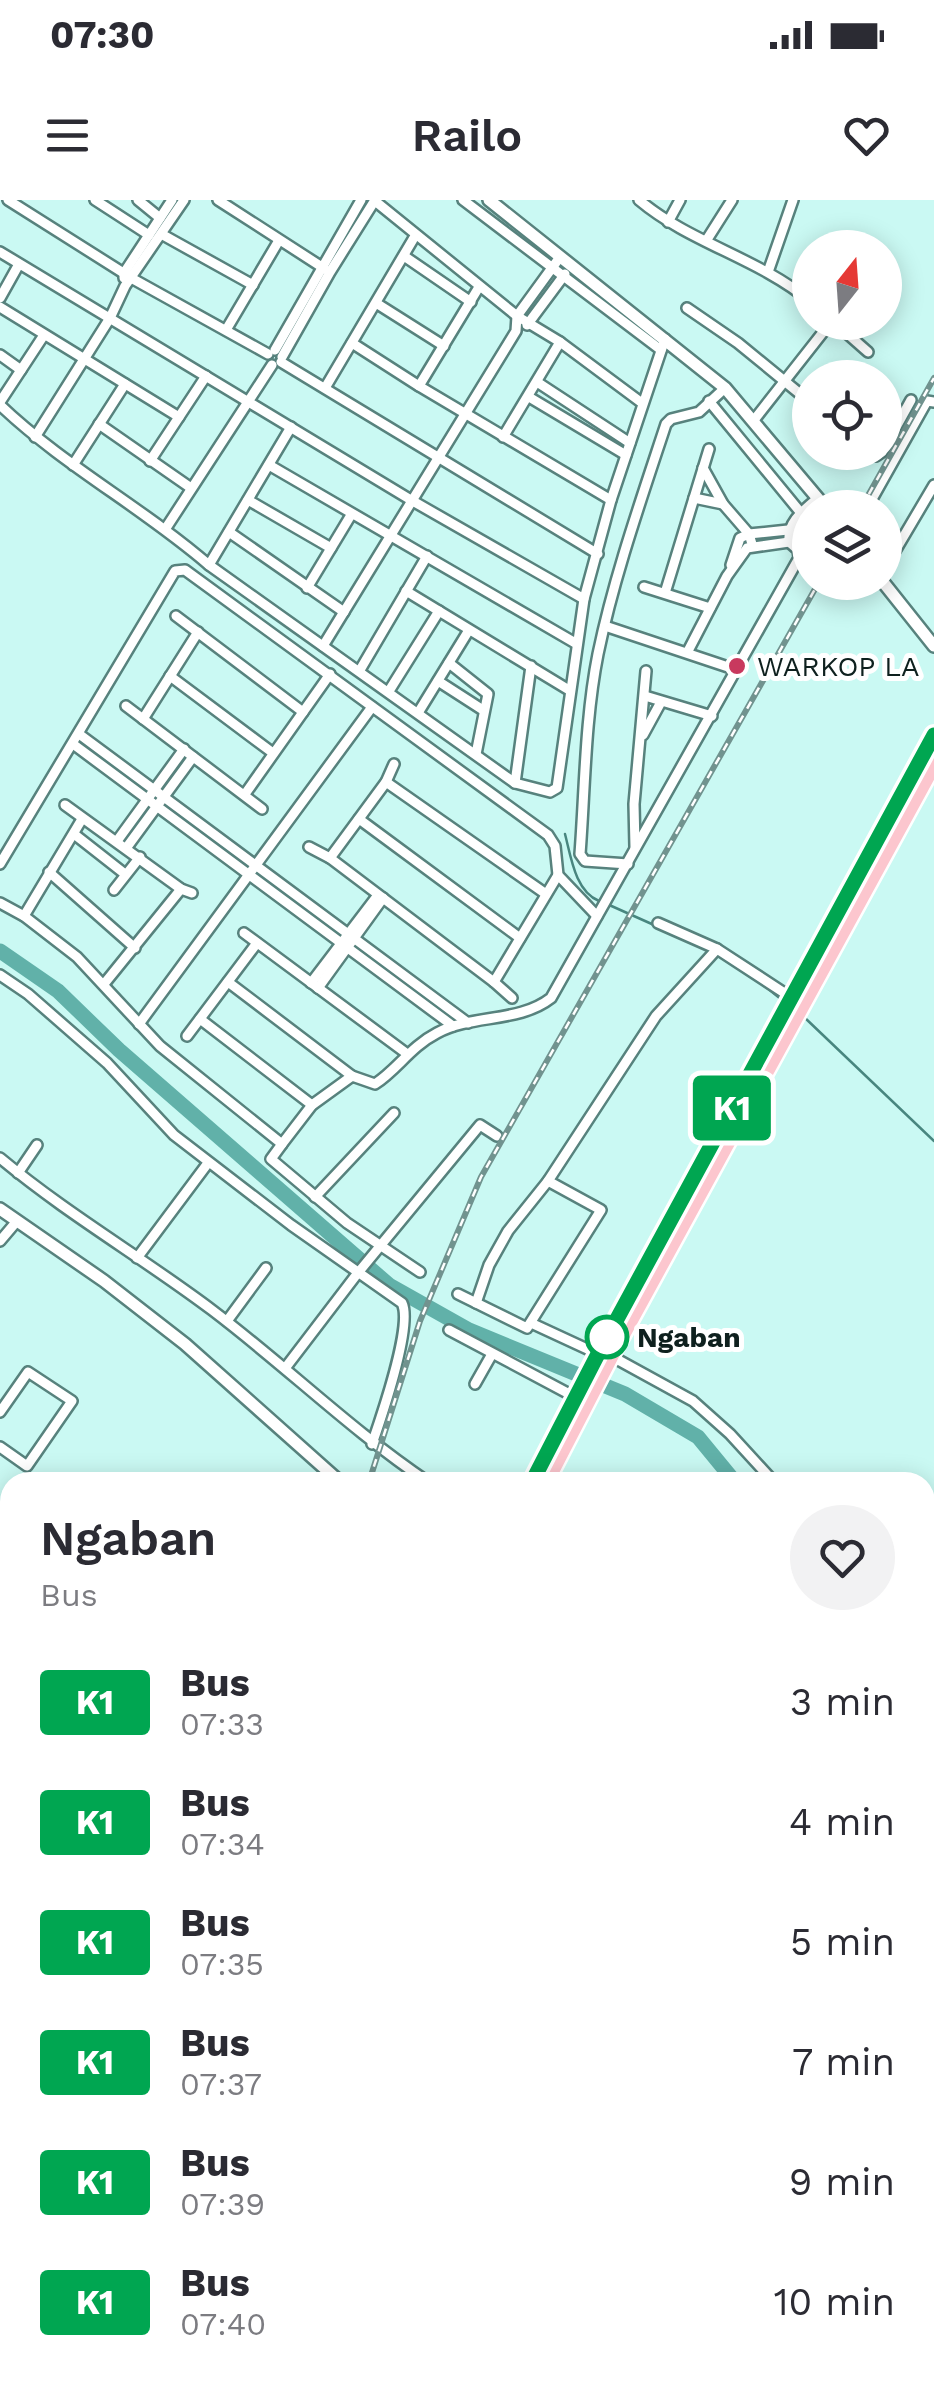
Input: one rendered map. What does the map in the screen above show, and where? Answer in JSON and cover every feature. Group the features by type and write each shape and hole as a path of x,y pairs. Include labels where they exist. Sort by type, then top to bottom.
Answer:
{"highway":[{"path":"538,1472 916,783 928,760 934,735"},
{"path":"550,1472 581,1395"}],"street":[{"path":"8,200 127,279 276,358 598,554"},
{"path":"95,200 149,235"},
{"path":"138,200 160,218"},
{"path":"34,437 110,318 149,235 172,200"},
{"path":"127,279 163,235 184,200"},
{"path":"218,200 325,269"},
{"path":"166,528 276,358 360,200"},
{"path":"463,200 690,358 725,388 811,490"},
{"path":"488,200 562,266"},
{"path":"668,222 680,200"},
{"path":"706,241 732,200"},
{"path":"768,272 793,200"},
{"path":"325,269 375,201 517,316 560,342 642,403"},
{"path":"640,201 668,222 768,272 792,289"},
{"path":"163,235 253,285"},
{"path":"325,388 415,236"},
{"path":"226,330 278,242"},
{"path":"0,252 411,500 584,599"},
{"path":"404,256 471,302"},
{"path":"0,298 19,264"},
{"path":"323,646 516,331 517,316 562,266"},
{"path":"516,331 530,324 562,266"},
{"path":"418,386 479,287"},
{"path":"376,303 444,346"},
{"path":"0,307 179,417"},
{"path":"688,308 792,387"},
{"path":"44,335 0,404 34,437 166,528 209,565 514,783 550,792 557,788 584,599 642,403 667,345"},
{"path":"754,420 784,380 823,340"},
{"path":"855,340 868,352"},
{"path":"504,438 560,342"},
{"path":"352,343 612,500"},
{"path":"0,355 21,370"},
{"path":"150,461 206,376"},
{"path":"537,382 630,443"},
{"path":"73,465 125,384"},
{"path":"628,864 585,861 580,854 598,657 666,424 671,418 699,412 725,388"},
{"path":"528,396 626,456"},
{"path":"902,415 910,400"},
{"path":"877,490 926,401 934,402"},
{"path":"709,402 792,501"},
{"path":"99,424 190,488"},
{"path":"209,565 291,427"},
{"path":"664,593 709,449"},
{"path":"268,465 577,644"},
{"path":"228,982 352,1076 375,1084 406,1052 453,1026 530,1010 546,1001 628,864 799,558 798,550 788,542 750,539 723,504 703,468"},
{"path":"902,539 934,484"},
{"path":"694,498 723,504"},
{"path":"248,500 331,548"},
{"path":"308,588 351,515"},
{"path":"788,542 792,524"},
{"path":"688,651 727,576 738,542 788,530"},
{"path":"229,532 344,612"},
{"path":"360,670 427,556"},
{"path":"0,864 179,570 184,570 548,835 555,846 558,875 494,982"},
{"path":"644,587 710,608"},
{"path":"406,592 569,690"},
{"path":"897,600 934,646"},
{"path":"389,691 439,611"},
{"path":"176,616 303,712"},
{"path":"605,626 737,670"},
{"path":"418,713 469,630"},
{"path":"143,719 198,632"},
{"path":"449,663 487,692 476,754"},
{"path":"514,783 531,666"},
{"path":"635,850 634,804 646,671"},
{"path":"244,794 330,674"},
{"path":"170,676 273,753"},
{"path":"438,681 483,710"},
{"path":"645,696 712,716"},
{"path":"640,739 661,702"},
{"path":"126,706 262,808"},
{"path":"138,1024 372,706"},
{"path":"79,734 453,1026"},
{"path":"73,744 153,803 352,935 468,1023"},
{"path":"127,847 153,803 155,790 184,749"},
{"path":"117,841 153,803 164,797 193,757"},
{"path":"330,858 386,782 394,764"},
{"path":"386,782 546,894"},
{"path":"65,805 140,856 180,890 192,892"},
{"path":"359,818 520,938"},
{"path":"24,916 82,819"},
{"path":"74,834 125,874"},
{"path":"309,848 330,858 512,998"},
{"path":"114,890 140,856"},
{"path":"49,872 134,948"},
{"path":"558,875 600,912"},
{"path":"104,984 180,890"},
{"path":"314,985 380,896"},
{"path":"0,903 78,957 160,1046 282,1144"},
{"path":"658,922 714,952 792,1009"},
{"path":"244,933 406,1052"},
{"path":"187,1036 258,943"},
{"path":"476,1303 489,1264 508,1231 548,1181 656,1016 714,952"},
{"path":"0,974 107,1063 174,1136 402,1304 406,1313 372,1444"},
{"path":"200,1019 312,1104"},
{"path":"352,1076 312,1104 270,1159 378,1248 420,1272"},
{"path":"315,1197 394,1113"},
{"path":"286,1367 480,1125 497,1136"},
{"path":"18,1173 38,1145"},
{"path":"0,1158 227,1322 286,1367 372,1444 413,1472"},
{"path":"137,1258 208,1163"},
{"path":"458,1294 524,1328 531,1322 601,1210 548,1181"},
{"path":"0,1209 114,1288 185,1344 329,1472"},
{"path":"0,1241 17,1221"},
{"path":"227,1322 266,1268"},
{"path":"531,1322 693,1402 765,1472"},
{"path":"450,1330 581,1395"},
{"path":"475,1384 492,1354"},
{"path":"0,1412 28,1372 72,1402 27,1466 0,1447"}],"waterway":[{"path":"565,834 579,881 599,901"},
{"path":"607,904 654,925"},
{"path":"666,931 681,938"},
{"path":"0,951 58,991 119,1050 389,1285 469,1330 625,1394 698,1437 727,1472"},
{"path":"761,983 782,1000"},
{"path":"804,1017 934,1141"}],"railway":[{"path":"871,490 934,378"},
{"path":"372,1472 420,1321 481,1177 809,600"}],"bus line":[{"name":"K1","path":"537,1472 934,735"}],"place":[{"name":"WARKOP LA","path":"737,666"},
{"name":"Ngaban","path":"607,1337"}]}
